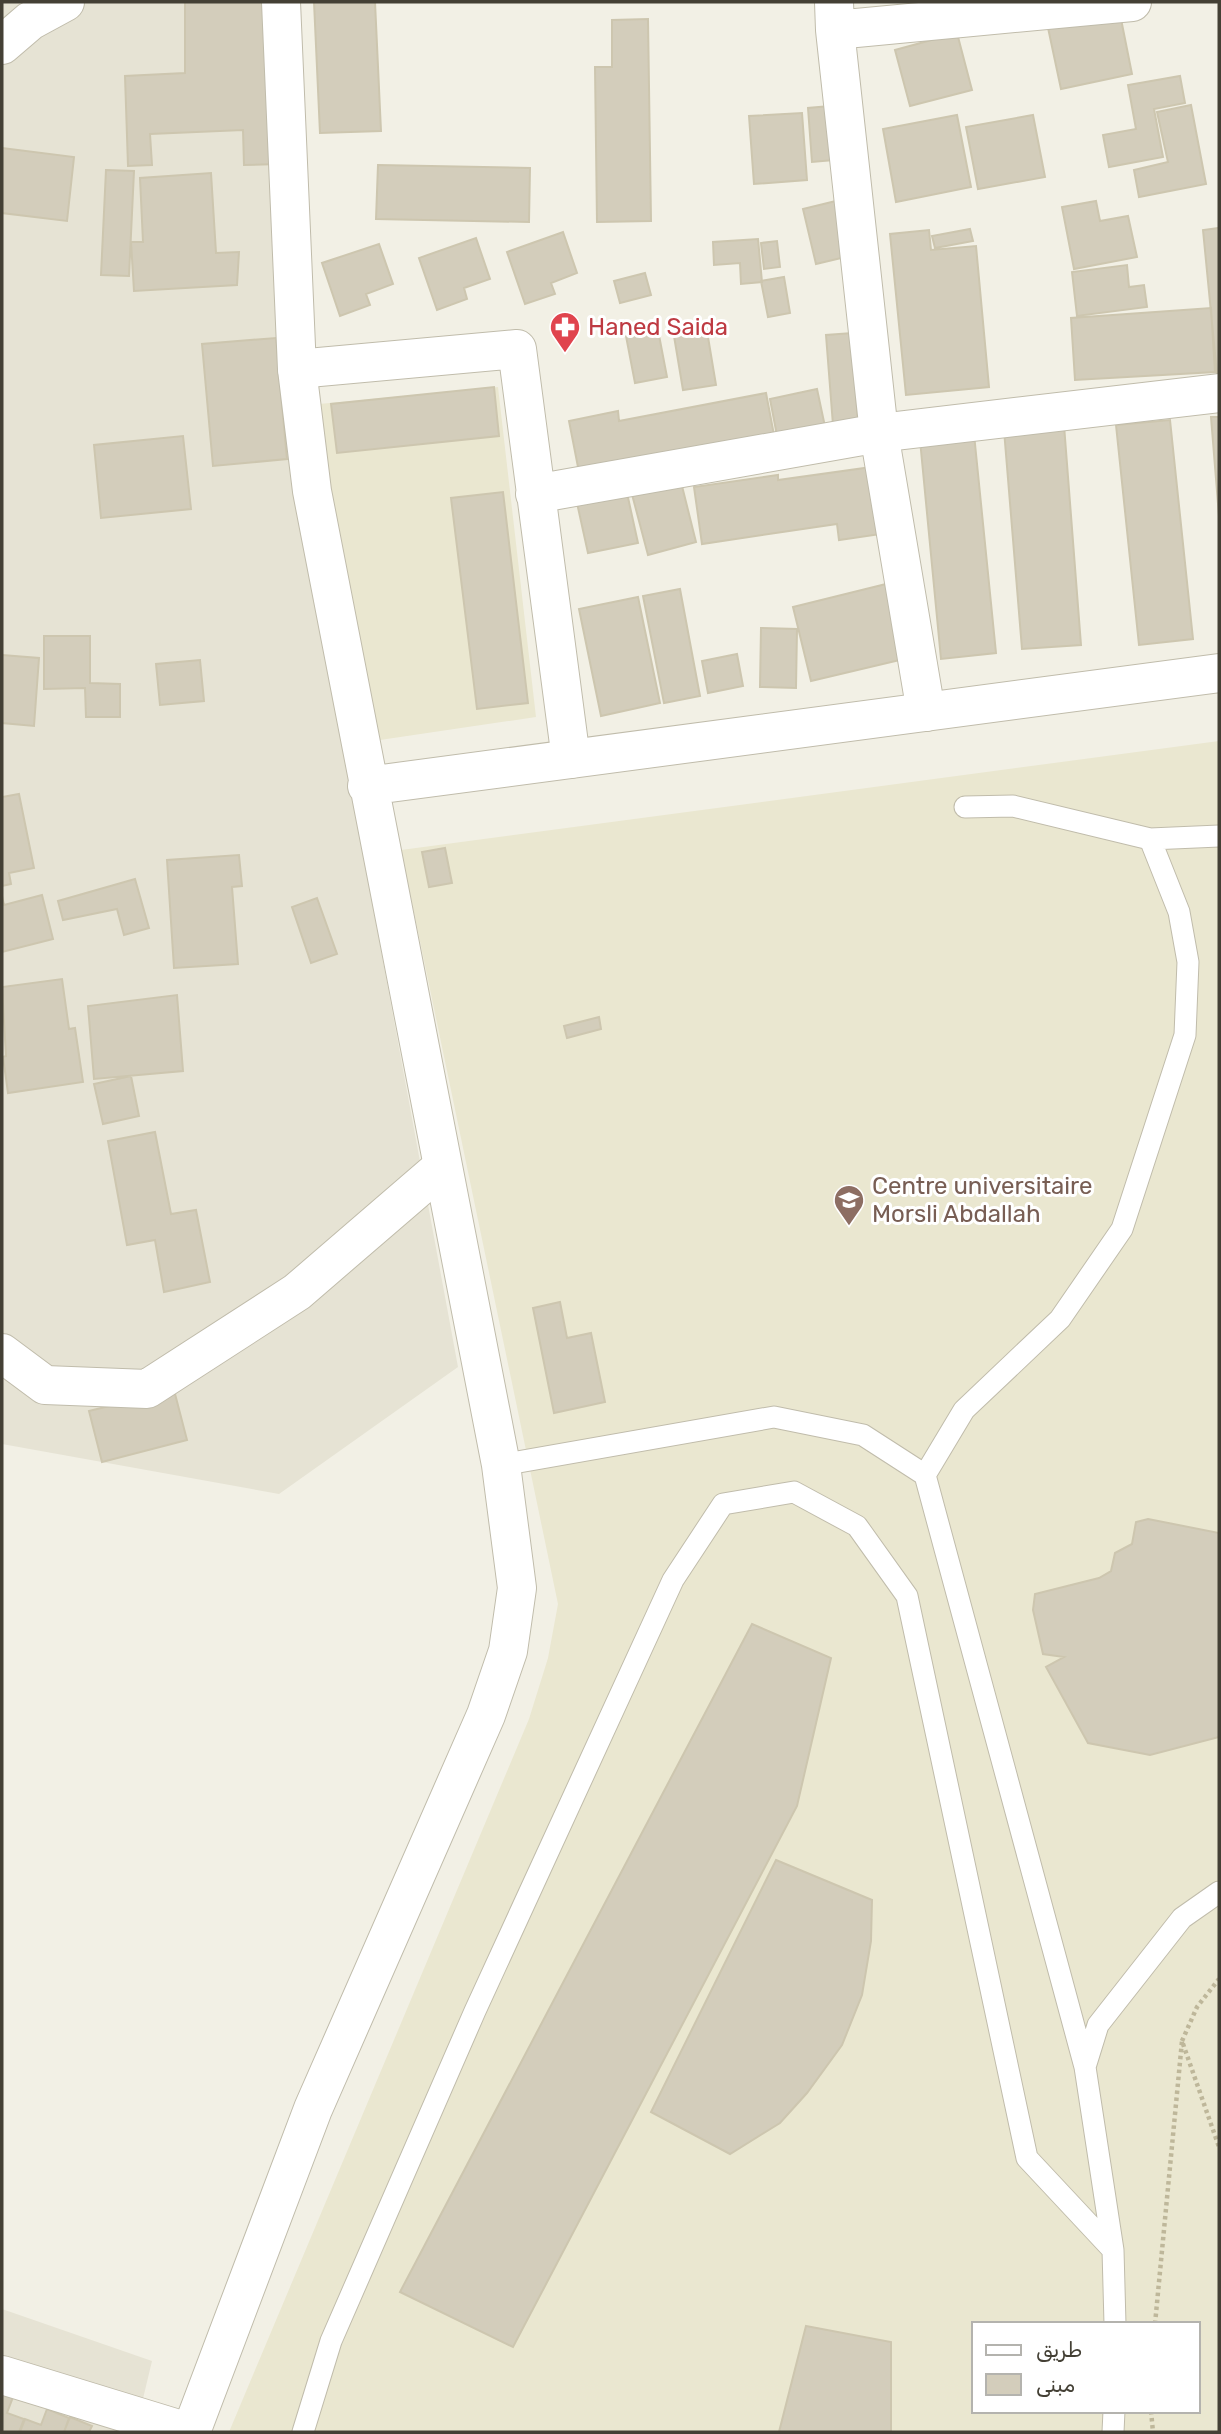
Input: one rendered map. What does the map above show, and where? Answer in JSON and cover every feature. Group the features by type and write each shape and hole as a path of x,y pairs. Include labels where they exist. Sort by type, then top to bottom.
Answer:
{"street":[{"path":"2,45 30,21 65,2"},
{"path":"2,2375 189,2432 313,2109 486,1715 508,1651 517,1587 500,1465 312,491 297,369 281,2"},
{"path":"926,712 879,433 834,16 1132,2"},
{"path":"297,369 517,349 571,759"},
{"path":"534,494 879,433 1219,393"},
{"path":"367,786 1219,673"},
{"path":"2,1353 45,1385 147,1389 297,1293 441,1168"}],"lane":[{"path":"965,807 1013,806 1150,839 1219,836"},
{"path":"925,1475 964,1410 1060,1319 1122,1229 1185,1035 1188,961 1179,912 1150,839"},
{"path":"500,1465 774,1417 863,1435 925,1475 1085,2067 1113,2250 1115,2322"},
{"path":"303,2432 331,2341 475,2011 673,1580 723,1504 794,1492 857,1526 907,1596 1027,2158 1113,2250"},
{"path":"1085,2067 1098,2025 1182,1918 1219,1892"},
{"path":"1113,2432 1114,2413"}],"path":[{"path":"1154,2322 1182,2041 1197,2007 1219,1979"},
{"path":"1182,2041 1219,2147"},
{"path":"1151,2413 1153,2432"}],"shaded area":[{"path":"2,2 271,2 285,431 458,1367 279,1494 2,1444"},
{"path":"498,387 536,717 380,740 327,502 319,404"},
{"name":"Centre universitaire Morsli Abdallah","path":"1219,741 1219,2432 229,2432 529,1719 548,1658 558,1604 401,850"},
{"path":"2,2309 152,2361 135,2432 2,2432"}],"building":[{"path":"185,2 271,2 278,164 244,165 243,130 150,134 152,165 128,166 125,76 185,73"},
{"path":"314,2 375,2 381,131 320,133"},
{"path":"1119,9 1132,74 1061,89 1047,23"},
{"path":"648,19 651,221 597,222 595,67 612,67 612,20"},
{"path":"957,33 972,90 910,106 895,50"},
{"path":"1180,76 1185,103 1154,109 1163,157 1109,167 1103,135 1136,129 1128,85"},
{"path":"841,105 845,159 812,162 808,108"},
{"path":"1191,105 1206,184 1139,197 1134,170 1168,162 1157,112"},
{"path":"802,113 807,180 754,184 749,116"},
{"path":"957,115 971,187 896,202 883,129"},
{"path":"1033,115 1045,177 978,189 966,127"},
{"path":"2,148 74,157 67,221 2,213"},
{"path":"378,165 530,168 529,222 376,219"},
{"path":"106,170 134,171 129,276 101,275"},
{"path":"211,173 216,253 239,252 237,285 134,291 131,242 143,242 140,178"},
{"path":"844,199 858,254 816,264 803,209"},
{"path":"1096,201 1100,221 1128,216 1137,257 1074,269 1062,207"},
{"path":"1219,228 1219,374 1217,374 1203,230"},
{"path":"970,229 973,241 935,248 932,236"},
{"path":"929,230 931,250 976,246 989,387 906,395 890,234"},
{"path":"563,232 577,273 551,283 555,294 525,304 507,252"},
{"path":"476,238 490,279 464,288 467,299 437,310 419,258"},
{"path":"758,239 762,282 741,284 740,263 714,265 713,242"},
{"path":"777,241 780,267 764,269 761,243"},
{"path":"379,244 393,284 366,294 370,305 340,316 322,263"},
{"path":"1127,265 1129,287 1144,285 1147,307 1077,316 1072,272"},
{"path":"645,273 651,295 620,303 614,281"},
{"path":"784,277 790,313 768,317 761,281"},
{"path":"1211,308 1215,372 1075,380 1071,318"},
{"path":"706,325 716,385 683,390 673,330"},
{"path":"658,330 667,377 635,383 626,336"},
{"path":"852,333 858,423 833,425 826,335"},
{"path":"276,338 287,459 213,466 202,344"},
{"path":"494,387 499,436 337,453 331,404"},
{"path":"817,389 827,436 779,446 770,399"},
{"path":"766,393 774,435 579,472 569,421 618,411 619,421"},
{"path":"1211,417 1219,417 1219,516"},
{"path":"1170,420 1193,639 1139,645 1116,425"},
{"path":"1064,425 1081,645 1022,649 1004,430"},
{"path":"974,434 996,653 941,659 920,440"},
{"path":"183,436 191,509 101,518 94,445"},
{"path":"872,467 881,534 839,540 837,524 702,544 694,487 778,475 778,480"},
{"path":"678,470 696,542 648,555 629,483"},
{"path":"503,492 528,703 477,709 451,498"},
{"path":"627,493 638,543 588,553 577,503"},
{"path":"886,584 904,659 811,681 793,607"},
{"path":"680,589 700,696 664,703 643,596"},
{"path":"638,597 660,703 601,716 579,609"},
{"path":"761,628 797,629 796,688 760,687"},
{"path":"44,636 90,636 90,683 120,684 120,717 86,717 85,688 44,689"},
{"path":"737,654 743,686 708,693 702,661"},
{"path":"2,655 39,658 34,726 2,723"},
{"path":"200,660 204,701 160,705 156,664"},
{"path":"19,794 34,868 9,873 11,884 2,886 2,797"},
{"path":"445,848 452,883 429,887 422,852"},
{"path":"239,855 242,886 232,887 238,964 174,968 167,860"},
{"path":"135,879 149,928 124,935 117,909 63,920 58,901"},
{"path":"42,895 53,939 2,952 2,896 4,905"},
{"path":"317,898 337,954 311,963 292,907"},
{"path":"62,979 69,1029 75,1028 83,1082 8,1093 3,1057 6,1056 2,987"},
{"path":"177,995 183,1071 94,1079 88,1006"},
{"path":"599,1017 601,1029 567,1038 564,1026"},
{"path":"131,1076 139,1116 103,1124 94,1084"},
{"path":"155,1132 171,1214 196,1210 210,1282 164,1292 155,1240 127,1245 108,1141"},
{"path":"560,1302 567,1338 591,1333 605,1402 554,1413 533,1308"},
{"path":"174,1390 187,1440 102,1462 89,1411"},
{"path":"1148,1519 1219,1533 1219,1737 1150,1755 1088,1743 1046,1667 1064,1657 1043,1654 1033,1610 1035,1594 1099,1578 1111,1571 1115,1553 1132,1544 1136,1522"},
{"path":"752,1624 831,1658 797,1806 513,2347 400,2292"},
{"path":"776,1860 872,1900 871,1941 862,1995 842,2045 807,2093 780,2123 730,2154 651,2112"},
{"path":"806,2326 891,2342 891,2432 779,2432"},
{"path":"2,2393 13,2397 7,2413 24,2419 19,2432 2,2432"},
{"path":"47,2409 69,2418 64,2432 20,2432 25,2419 41,2425"},
{"path":"70,2417 92,2426 89,2432 64,2432"}],"place":[{"name":"Haned Saida","path":"565,354"},
{"name":"Centre universitaire Morsli Abdallah","path":"849,1227"}]}
